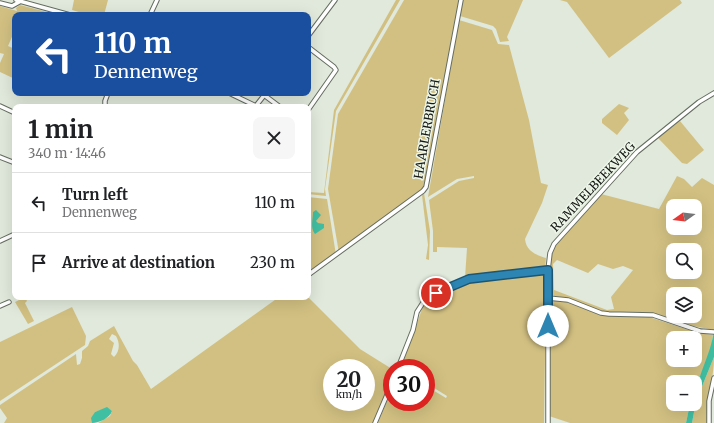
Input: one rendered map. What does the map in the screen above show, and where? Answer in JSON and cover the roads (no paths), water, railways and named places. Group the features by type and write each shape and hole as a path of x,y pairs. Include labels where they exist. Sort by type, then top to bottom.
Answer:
{"street":[{"path":"16,0 60,12"},
{"path":"151,12 157,0"},
{"path":"311,32 335,0"},
{"name":"HAARLERBRUCH","path":"311,273 423,192 426,187 461,0"},
{"path":"0,4 12,6 21,1"},
{"path":"311,49 336,70 311,106"},
{"name":"RAMMELBEEKWEG","path":"548,423 548,270 550,253 554,244 637,152 699,102 714,93"},
{"path":"235,96 250,104"},
{"path":"267,96 277,104"},
{"path":"0,106 12,112"},
{"path":"0,157 12,162"},
{"path":"0,241 12,235"},
{"path":"402,359 413,330 417,312 426,298 469,279 548,270"},
{"path":"548,298 568,300 600,313 650,314 693,329 713,332"},
{"path":"0,306 9,302"},
{"path":"709,423 708,401 714,378"},
{"path":"375,423 383,404"}]}
